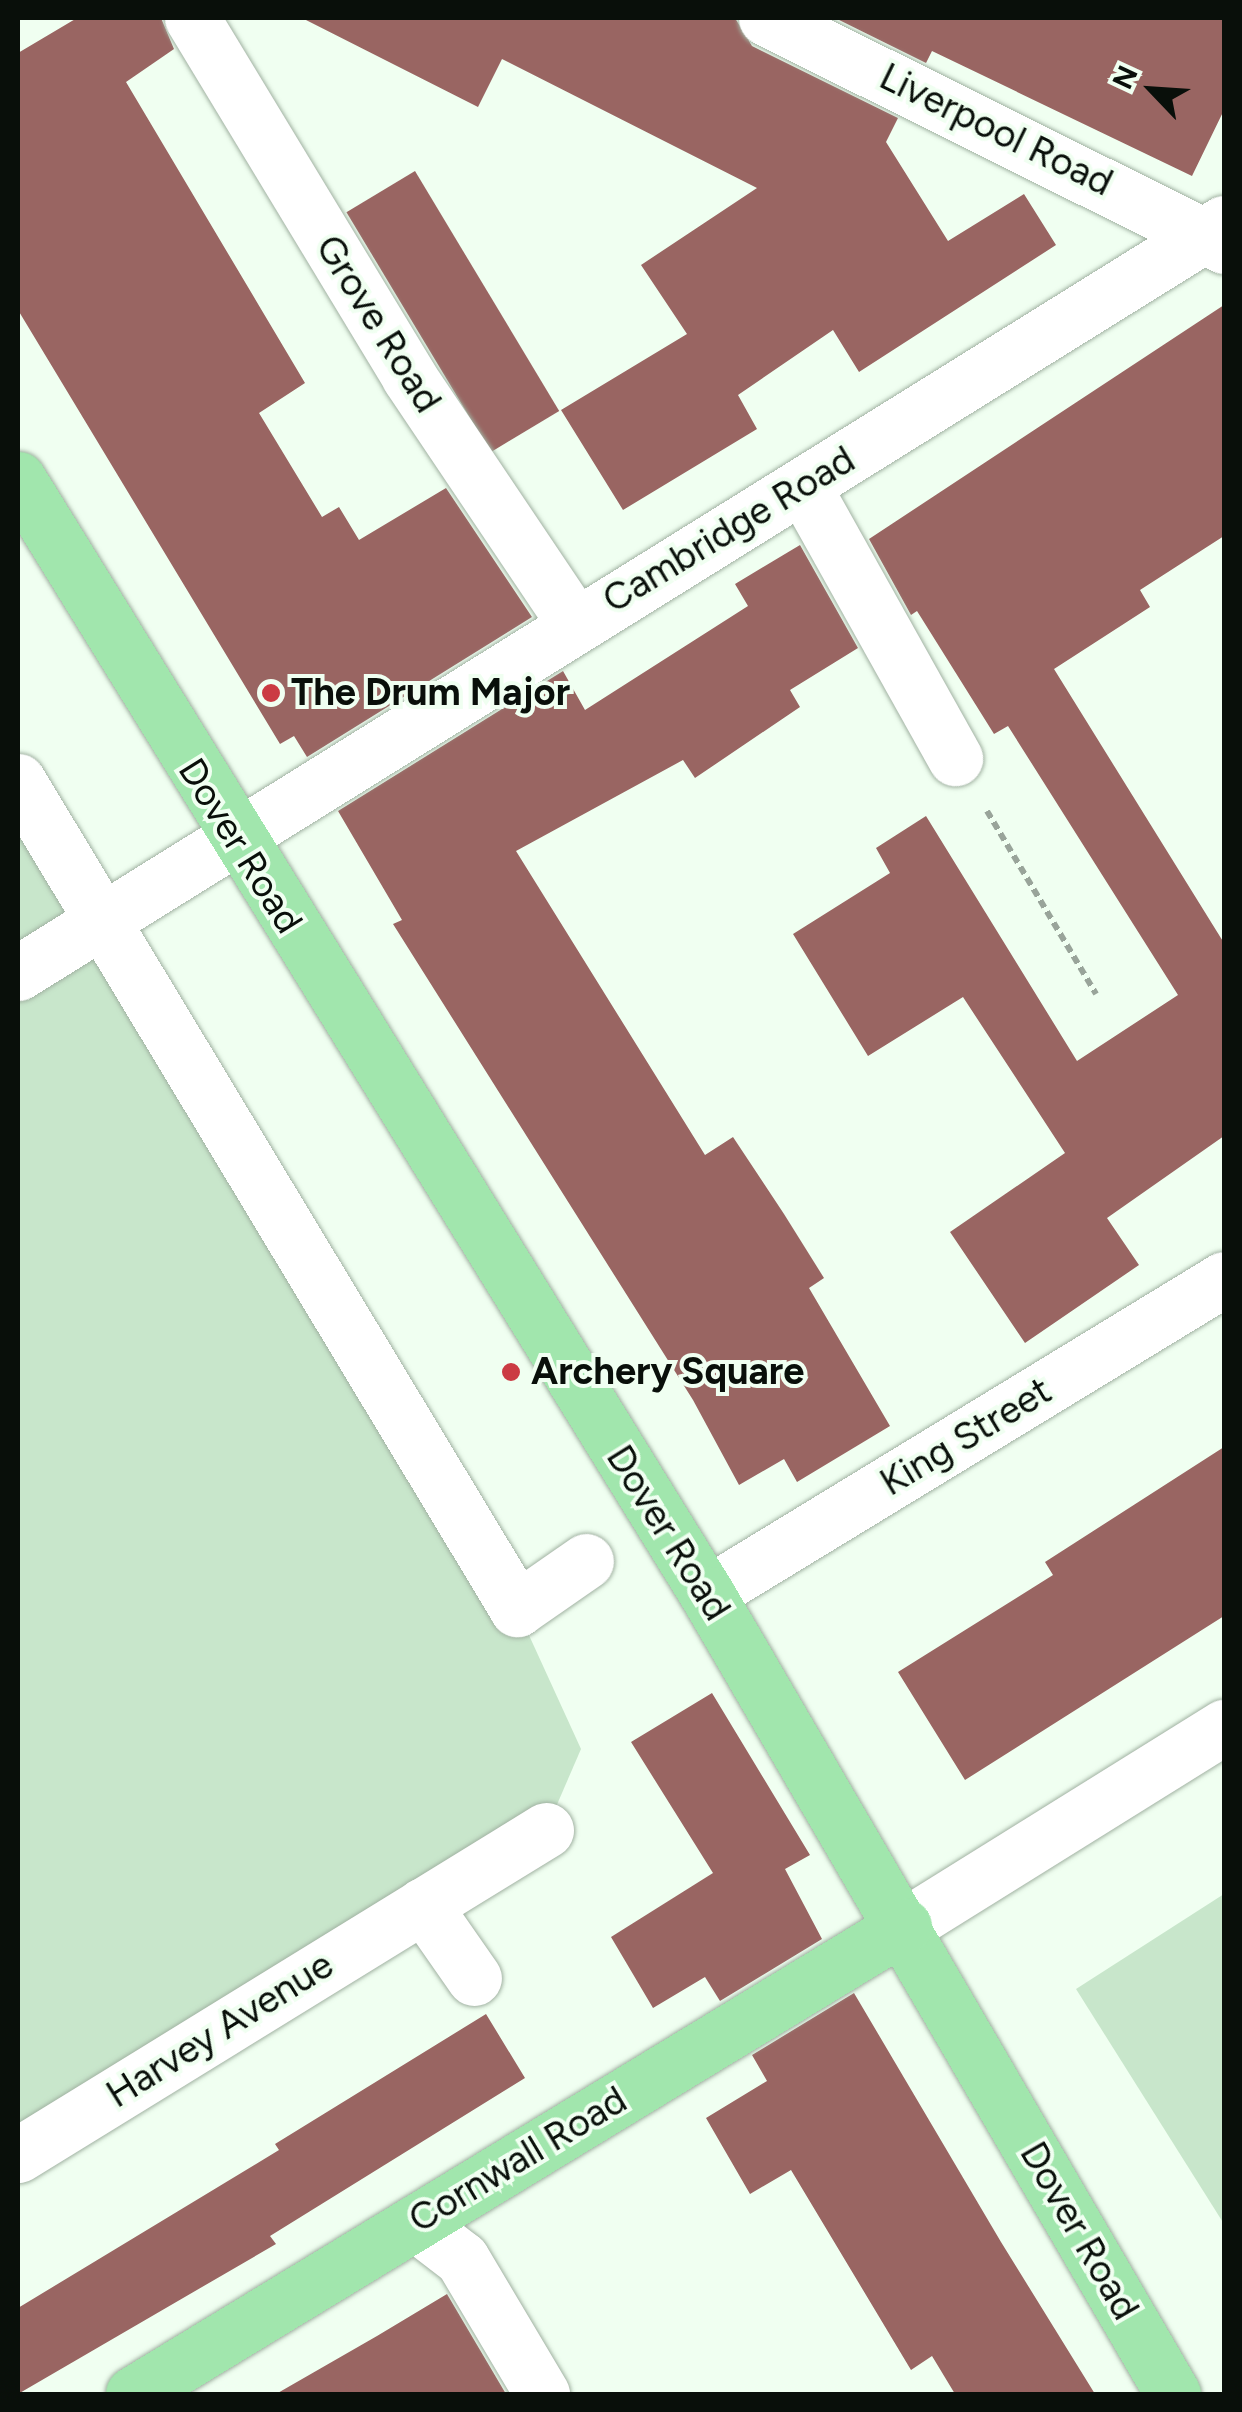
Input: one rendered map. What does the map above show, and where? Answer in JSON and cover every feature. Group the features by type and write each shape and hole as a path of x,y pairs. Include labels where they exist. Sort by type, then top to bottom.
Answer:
{"main road":[{"name":"Dover Road","path":"18,479 234,837 707,1594 904,1926 1173,2394"},
{"name":"Cornwall Road","path":"133,2394 904,1926"}],"street":[{"name":"Grove Road","path":"192,18 409,377 575,624"},
{"name":"Liverpool Road","path":"766,18 1217,235"},
{"name":"Cambridge Road","path":"18,973 575,624 1217,235"},
{"path":"803,486 956,758"},
{"path":"18,781 517,1609 586,1561"},
{"name":"King Street","path":"707,1594 1224,1279"},
{"path":"904,1926 1224,1727"},
{"name":"Harvey Avenue","path":"18,2155 546,1830"},
{"path":"423,1905 474,1978"},
{"path":"415,2223 462,2259 542,2394"}],"path":[{"path":"956,758 1096,994"}],"green space":[{"path":"18,781 517,1609 581,1749 546,1830 18,2155"},
{"path":"1224,1894 1224,2224 1076,1989"}],"building":[{"path":"77,18 161,18 174,49 126,82 305,383 259,413 322,517 339,507 359,540 446,488 532,617 307,757 294,736 280,744 18,310 18,53"},
{"path":"302,18 735,18 752,46 898,118 886,142 948,241 1024,194 1056,245 859,372 833,330 738,395 757,429 623,510 561,410 687,334 641,265 757,188 502,59 478,107"},
{"path":"835,18 1224,18 1224,110 1192,176 932,51 926,63"},
{"path":"415,171 559,411 491,452 346,212"},
{"path":"1224,305 1224,536 1140,590 1150,607 1054,669 1224,943 1224,1136 1107,1218 1139,1265 1025,1343 950,1232 1065,1153 963,997 868,1056 793,934 890,873 876,848 926,816 1077,1061 1178,995 1008,726 994,734 917,611 911,615 869,539"},
{"path":"800,545 858,648 790,690 800,707 695,778 683,760 516,851 705,1155 733,1137 784,1214 824,1278 809,1288 890,1426 797,1482 784,1459 739,1485 693,1400 393,924 402,920 338,811 563,671 585,710 748,606 735,584"},
{"path":"1224,1447 1224,1616 965,1780 898,1672 1053,1575 1045,1562"},
{"path":"712,1693 810,1855 785,1869 822,1939 720,2001 705,1977 653,2008 611,1937 713,1873 631,1742"},
{"path":"854,1993 1095,2394 955,2394 932,2356 911,2370 791,2170 750,2194 706,2118 767,2081 752,2055"},
{"path":"486,2014 525,2078 270,2236 276,2244 18,2394 18,2308 279,2150 275,2144"},
{"path":"447,2294 506,2394 276,2394 377,2336"}],"place":[{"name":"The Drum Major","path":"271,693"},
{"name":"Archery Square","path":"511,1372"}]}
